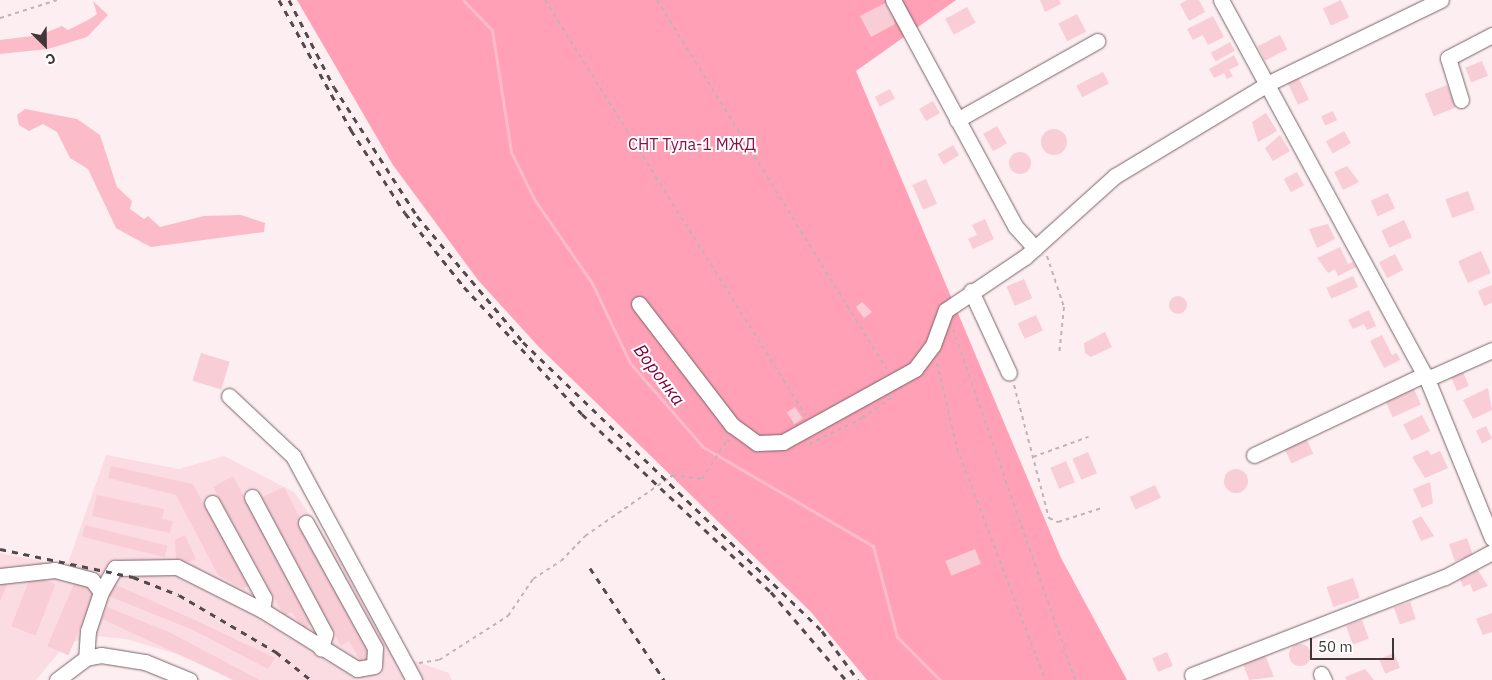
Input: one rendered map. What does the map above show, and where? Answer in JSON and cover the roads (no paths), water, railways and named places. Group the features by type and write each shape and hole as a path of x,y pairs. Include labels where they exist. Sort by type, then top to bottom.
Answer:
{"street":[{"path":"893,0 1015,226 1037,246"},
{"path":"1222,0 1269,83 1426,377 1492,538"},
{"path":"638,304 742,435 768,444 817,425 915,369 933,346 946,310 1037,246 1115,176 1269,83 1441,0"},
{"path":"1461,100 1447,60 1492,35"},
{"path":"957,120 1097,41"},
{"path":"972,291 1009,373"},
{"path":"1254,455 1426,377 1492,350"},
{"path":"229,396 293,456 411,676"},
{"path":"252,497 325,634 321,648"},
{"path":"212,503 264,598 262,610"},
{"path":"86,658 88,631 101,592 115,568 162,565 200,577 262,610 357,669 374,666 377,659 375,648 306,523"},
{"path":"1192,675 1445,577 1492,552"},
{"path":"0,576 55,570 92,580 101,592"},
{"path":"66,677 86,658 101,655 130,658 189,680"}],"waterway":[{"name":"Воронка","path":"463,0 492,30 511,152 534,199 592,283 630,363 703,447 873,546 897,637 940,680"}],"railway":[{"path":"279,0 351,130 405,213 464,287 582,414 771,592 846,680"},
{"path":"289,0 334,87 417,216 523,342 822,631 858,680"},
{"path":"0,549 133,577 179,595 276,652 311,680"},
{"path":"590,568 664,680"}],"park label":[{"name":"СНТ Тула-1 МЖД","path":"692,144"}]}
